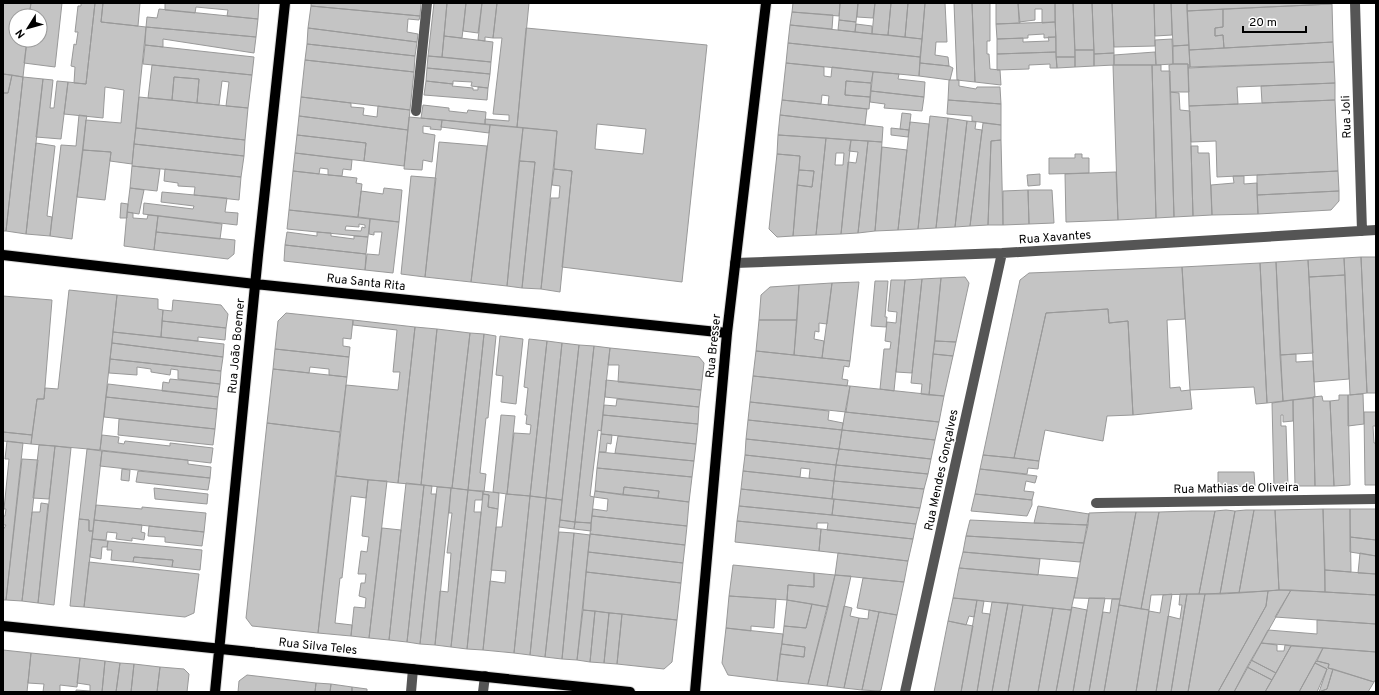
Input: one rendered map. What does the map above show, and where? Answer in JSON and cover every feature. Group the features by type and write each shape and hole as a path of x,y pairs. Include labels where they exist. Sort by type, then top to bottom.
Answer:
{"main road":[{"name":"Rua João Boemer","path":"215,692 255,284 285,3"},
{"name":"Rua Bresser","path":"695,692 727,333 766,3"},
{"name":"Rua Santa Rita","path":"3,256 727,333"},
{"name":"Rua Silva Teles","path":"3,626 630,692"}],"street":[{"path":"416,111 426,3"},
{"name":"Rua Joli","path":"1355,3 1362,231"},
{"name":"Rua Xavantes","path":"735,263 1002,253 1376,230"},
{"name":"Rua Mendes Gonçalves","path":"905,692 1002,253"},
{"name":"Rua Mathias de Oliveira","path":"1096,503 1376,499"},
{"path":"411,692 413,669"},
{"path":"483,692 485,676"}],"building":[{"path":"3,3 31,3 30,8 8,8 8,48 26,48 23,77 3,74"},
{"path":"31,3 62,3 55,67 24,63 26,48 48,48 48,8 30,8"},
{"path":"81,3 95,3 86,84 74,83 75,67 71,66 74,44 76,45 78,32 75,32 78,6 81,6"},
{"path":"95,3 103,3 101,22 146,27 132,164 110,161 111,152 83,150 86,120 121,123 124,90 105,87 103,118 64,114 68,82 86,84"},
{"path":"103,3 140,3 138,26 101,22"},
{"path":"165,3 259,3 258,19 227,16 228,10 196,7 195,13 165,10"},
{"path":"311,3 421,3 420,16 311,6"},
{"path":"434,3 447,3 442,57 428,56"},
{"path":"447,3 466,3 462,38 444,36"},
{"path":"466,3 482,3 478,33 463,31"},
{"path":"482,3 497,3 493,38 485,37 485,41 478,40"},
{"path":"497,3 529,3 517,127 485,124 485,119 509,121 509,115 493,114 502,38 493,38"},
{"path":"793,3 840,3 839,16 792,12"},
{"path":"840,3 858,3 856,22 839,20"},
{"path":"858,3 875,3 873,18 857,17"},
{"path":"875,3 891,3 888,35 872,34"},
{"path":"891,3 908,3 905,37 888,35"},
{"path":"908,3 925,3 922,39 905,37"},
{"path":"925,3 945,3 947,42 936,42 935,55 948,57 949,66 920,63"},
{"path":"954,3 972,3 975,82 957,80"},
{"path":"972,3 990,3 990,41 987,41 987,54 989,54 990,69 1000,70 1001,85 975,82"},
{"path":"996,3 1018,3 1020,23 996,24"},
{"path":"1018,3 1055,3 1055,22 1042,23 1042,9 1035,9 1035,20 1019,22"},
{"path":"1055,3 1073,3 1075,57 1056,57"},
{"path":"1073,3 1092,3 1094,50 1075,50"},
{"path":"1092,3 1112,3 1114,53 1094,54"},
{"path":"1112,3 1154,3 1155,46 1114,47"},
{"path":"1154,3 1171,3 1172,35 1155,36"},
{"path":"1171,3 1187,3 1189,45 1173,46"},
{"path":"1187,4 1332,4 1187,11"},
{"path":"1332,4 1333,42 1224,48 1223,35 1215,36 1215,28 1223,27 1223,9"},
{"path":"311,6 420,16 419,20 408,19 407,32 418,34 417,42 308,28"},
{"path":"159,9 258,19 256,37 146,27 147,17 157,18"},
{"path":"1223,9 1223,27 1215,28 1215,36 1223,35 1224,48 1189,50 1187,11"},
{"path":"792,12 833,15 832,29 790,25"},
{"path":"839,20 856,22 855,32 838,30"},
{"path":"1055,22 1056,37 1044,38 1044,34 1028,35 1028,38 997,39 996,24"},
{"path":"856,24 872,26 872,34 855,32"},
{"path":"790,25 922,39 920,57 788,43"},
{"path":"146,27 256,37 254,53 163,39 163,47 145,45"},
{"path":"308,28 417,42 415,56 307,44"},
{"path":"526,28 707,45 682,282 562,267 572,171 554,169 557,131 517,127","holes":["597,124 646,129 643,154 595,149"]},
{"path":"444,36 493,42 491,62 442,57"},
{"path":"1048,37 1056,37 1056,52 997,54 997,39 1023,38 1023,42 1049,41"},
{"path":"1172,39 1173,64 1156,65 1155,40"},
{"path":"1333,42 1334,62 1190,67 1189,50"},
{"path":"788,43 920,57 919,76 786,63"},
{"path":"307,44 415,56 414,72 305,60"},
{"path":"145,45 254,57 252,75 143,64"},
{"path":"1189,45 1190,67 1188,68 1188,64 1173,64 1173,46"},
{"path":"1075,50 1094,50 1094,66 1075,67"},
{"path":"1056,52 1057,68 1050,68 1050,64 1029,65 1029,69 997,70 997,54"},
{"path":"1155,52 1156,65 1114,65 1114,55"},
{"path":"1114,53 1114,65 1094,66 1094,54"},
{"path":"428,56 491,62 490,74 427,68"},
{"path":"1056,57 1075,57 1075,67 1057,68"},
{"path":"305,60 414,72 410,110 301,97"},
{"path":"1334,62 1335,83 1237,87 1238,104 1189,106 1188,68"},
{"path":"786,63 824,67 824,76 831,77 832,67 873,72 871,83 846,81 845,95 870,97 869,109 828,105 829,96 822,95 821,104 782,100"},
{"path":"920,63 949,66 953,68 950,80 919,76"},
{"path":"1188,64 1189,92 1170,92 1169,65"},
{"path":"152,65 252,75 248,108 226,106 229,82 222,81 219,105 197,103 199,79 174,77 172,100 148,98"},
{"path":"1113,65 1152,65 1156,218 1118,220"},
{"path":"1152,65 1161,65 1161,71 1170,71 1174,217 1156,218"},
{"path":"427,68 490,74 488,88 471,86 472,82 453,81 453,84 426,81"},
{"path":"873,72 899,74 898,79 925,82 924,97 871,91"},
{"path":"3,74 12,75 8,93 3,93"},
{"path":"12,75 23,77 6,231 3,231 3,93 8,93"},
{"path":"23,77 43,79 26,234 6,231"},
{"path":"174,77 199,79 197,103 172,100"},
{"path":"43,79 53,80 50,108 54,108 57,81 68,82 61,139 36,137"},
{"path":"949,80 959,80 959,86 976,89 977,87 1000,87 1001,104 948,100"},
{"path":"426,81 453,84 452,86 473,88 473,90 478,90 478,87 488,88 487,100 424,95"},
{"path":"846,81 871,83 870,97 845,95"},
{"path":"1335,83 1335,100 1262,103 1261,86"},
{"path":"871,91 924,97 922,111 884,108 885,104 870,102"},
{"path":"1170,92 1179,93 1180,110 1190,111 1193,216 1174,217"},
{"path":"139,97 248,108 245,140 136,128"},
{"path":"301,97 351,103 351,107 364,108 363,115 377,117 378,106 410,110 408,130 299,116"},
{"path":"782,100 867,109 865,125 780,115"},
{"path":"948,100 1001,104 1001,125 972,121 972,116 947,114"},
{"path":"1335,100 1338,171 1217,177 1216,141 1191,142 1189,106"},
{"path":"423,105 449,108 449,111 467,113 468,110 486,112 485,124 421,118"},
{"path":"902,113 911,114 909,130 900,129"},
{"path":"79,115 87,116 72,239 50,236 61,145 76,146"},
{"path":"780,115 883,127 882,142 778,135"},
{"path":"299,116 408,130 404,166 364,161 366,143 297,135"},
{"path":"930,116 948,118 936,228 918,229"},
{"path":"409,117 442,120 441,130 430,129 431,127 423,126 423,133 435,135 432,162 423,160 422,170 404,169"},
{"path":"948,118 967,121 955,227 936,228"},
{"path":"442,120 490,125 489,133 441,127"},
{"path":"967,121 976,122 975,129 982,130 970,226 955,227"},
{"path":"910,122 929,124 918,229 898,230"},
{"path":"983,123 1001,125 1001,140 991,141 988,225 970,226"},
{"path":"490,125 523,128 507,286 471,282"},
{"path":"136,128 245,140 244,156 134,144"},
{"path":"523,128 557,131 541,289 522,288 535,162 519,161"},
{"path":"891,128 909,130 908,137 891,135"},
{"path":"297,135 366,143 364,161 295,153"},
{"path":"778,135 826,138 816,235 793,236 797,185 812,187 814,171 799,170 800,156 777,154"},
{"path":"826,138 851,140 841,234 816,235","holes":["836,153 844,153 843,165 835,165"]},
{"path":"851,140 868,141 858,233 841,234 848,162 856,163 858,152 849,151"},
{"path":"1001,140 1003,225 988,225 991,141"},
{"path":"868,141 882,142 875,231 858,233"},
{"path":"439,142 487,146 471,282 425,277"},
{"path":"36,143 55,146 47,216 52,217 50,236 26,234"},
{"path":"134,144 244,156 241,177 132,166"},
{"path":"1191,146 1198,146 1198,153 1209,153 1212,215 1193,216"},
{"path":"882,147 907,150 898,230 875,231"},
{"path":"83,150 111,152 105,200 77,197"},
{"path":"295,153 352,160 351,170 343,169 342,176 328,175 328,169 320,168 319,174 293,171"},
{"path":"777,154 800,156 793,236 777,237 769,229"},
{"path":"1075,154 1082,154 1082,158 1089,158 1089,173 1049,174 1049,158 1075,158"},
{"path":"519,161 535,162 522,288 507,286"},
{"path":"132,166 160,169 157,191 130,188"},
{"path":"165,169 241,177 239,200 194,195 195,187 178,186 178,183 164,181"},
{"path":"554,169 572,171 560,292 541,289 551,198 559,198 560,186 552,185"},
{"path":"799,170 814,171 812,187 797,185"},
{"path":"293,171 357,178 356,183 362,184 358,217 289,210"},
{"path":"1338,171 1339,191 1257,195 1257,175"},
{"path":"1116,172 1118,220 1066,222 1065,174"},
{"path":"1040,174 1040,185 1028,186 1027,175"},
{"path":"411,176 436,178 425,277 401,274"},
{"path":"1233,176 1244,176 1244,184 1257,183 1258,214 1212,215 1211,185 1234,183"},
{"path":"130,188 144,190 139,214 127,212"},
{"path":"384,188 402,190 399,222 358,217 361,191 383,194"},
{"path":"1028,190 1029,224 1003,225 1003,191"},
{"path":"1028,190 1052,190 1054,223 1029,224"},
{"path":"1339,191 1339,201 1331,210 1258,214 1257,195"},
{"path":"162,192 227,198 225,212 238,213 237,225 143,214 144,203 193,209 194,206 161,202"},
{"path":"121,203 128,204 127,218 120,218"},
{"path":"289,210 370,219 368,237 287,229","holes":["359,224 365,225 365,228 362,227 361,231 345,230 346,226 359,227"]},
{"path":"127,212 133,213 133,218 147,219 148,215 158,216 154,250 124,246"},
{"path":"158,216 222,224 220,239 156,232"},
{"path":"370,219 399,222 393,273 365,270 367,254 379,255 382,232 374,232 374,235 369,234"},
{"path":"156,232 235,240 234,254 228,259 154,250"},
{"path":"287,232 317,236 317,232 331,233 331,236 354,239 354,236 368,237 366,254 285,245"},
{"path":"285,245 366,254 365,270 284,261"},
{"path":"1361,257 1367,393 1350,395 1344,258"},
{"path":"1361,257 1376,257 1376,393 1367,393"},
{"path":"1344,258 1345,275 1309,277 1308,260"},
{"path":"1308,260 1313,353 1280,355 1276,262"},
{"path":"1276,262 1283,401 1267,403 1260,263"},
{"path":"1260,263 1267,403 1256,404 1254,387 1190,390 1182,267"},
{"path":"1182,267 1185,319 1167,320 1170,388 1180,387 1181,391 1190,390 1192,409 1133,415 1128,321 1109,323 1108,309 1046,313 1014,458 983,455 1020,280 1029,273"},
{"path":"1345,275 1349,379 1314,382 1309,277"},
{"path":"965,277 969,283 956,342 935,341 941,278"},
{"path":"941,278 929,395 921,394 922,384 911,383 922,279"},
{"path":"922,279 912,373 896,372 905,280"},
{"path":"891,280 905,280 894,391 880,389 884,349 890,349 891,342 885,341 887,322 896,323 897,312 888,311"},
{"path":"875,281 888,281 885,317 887,317 886,327 871,326"},
{"path":"859,282 850,361 822,358 832,283"},
{"path":"832,283 827,324 819,323 819,332 815,331 814,339 824,341 822,358 794,355 799,285"},
{"path":"799,285 797,320 759,320 761,295 770,287"},
{"path":"69,290 117,295 100,450 31,444 37,399 44,399 45,388 58,389"},
{"path":"117,295 158,299 158,309 163,310 161,337 113,332"},
{"path":"3,296 52,300 44,399 37,399 32,435 3,432"},
{"path":"173,300 221,305 228,314 226,328 162,321 163,310 172,311"},
{"path":"1108,309 1109,323 1128,321 1133,415 1107,416 1103,441 1045,430 1039,461 1014,458 1046,313"},
{"path":"286,313 353,320 351,339 343,338 343,346 350,347 349,357 275,349 278,321"},
{"path":"353,320 415,327 398,483 336,476 346,385 398,390 400,372 393,372 397,330 353,325"},
{"path":"759,320 797,320 794,355 756,351"},
{"path":"162,321 226,328 225,340 198,337 198,341 161,337"},
{"path":"415,327 437,329 421,485 398,483"},
{"path":"437,329 470,333 452,488 421,485"},
{"path":"113,332 224,344 223,357 112,343"},
{"path":"470,333 484,334 468,490 452,488"},
{"path":"484,334 496,336 488,418 486,418 480,473 486,474 484,492 468,490"},
{"path":"500,336 523,339 516,404 501,402 503,376 496,375"},
{"path":"529,339 547,341 530,496 507,494 514,433 530,434 531,425 526,424 527,415 525,415 528,388 524,387"},
{"path":"547,341 562,343 546,498 530,496"},
{"path":"935,341 956,342 953,356 933,354"},
{"path":"112,343 223,357 221,371 110,359"},
{"path":"562,343 579,345 562,500 546,498"},
{"path":"579,345 594,346 575,522 560,520"},
{"path":"594,346 610,348 601,431 598,430 590,496 594,497 591,523 575,522"},
{"path":"610,348 699,357 704,363 701,390 618,382 619,365 608,365"},
{"path":"275,349 349,357 347,377 329,375 329,369 310,367 309,373 273,369"},
{"path":"756,351 850,361 849,367 844,366 842,379 848,380 847,386 753,376"},
{"path":"933,354 953,356 944,396 929,395"},
{"path":"1296,354 1296,362 1313,361 1315,397 1283,401 1280,355"},
{"path":"110,359 221,371 220,384 178,379 178,370 171,369 170,375 151,372 151,369 137,367 137,375 109,373"},
{"path":"273,369 347,377 340,432 267,423"},
{"path":"753,376 850,386 846,412 750,402"},
{"path":"170,379 220,384 218,397 162,391 163,382 169,383"},
{"path":"606,380 701,390 699,407 605,397"},
{"path":"108,384 218,397 217,409 106,397"},
{"path":"850,386 944,396 939,422 845,412"},
{"path":"1363,394 1364,424 1348,426 1348,395"},
{"path":"1339,395 1348,395 1350,485 1334,486 1330,401 1339,400"},
{"path":"1322,396 1323,401 1330,401 1334,486 1315,486 1313,397"},
{"path":"106,397 217,409 215,429 104,417"},
{"path":"1313,398 1315,486 1295,486 1293,400"},
{"path":"617,399 699,407 698,424 603,415 604,405 616,406"},
{"path":"1293,400 1293,421 1283,422 1283,415 1281,415 1281,426 1286,426 1288,485 1274,486 1272,403"},
{"path":"750,402 829,411 828,420 843,423 842,430 748,420"},
{"path":"845,412 939,422 935,440 842,430"},
{"path":"1364,412 1376,412 1376,426 1373,426 1374,443 1376,443 1376,485 1365,485"},
{"path":"501,415 515,416 507,494 493,492"},
{"path":"603,415 698,424 696,444 601,434"},
{"path":"119,419 215,429 213,445 118,435"},
{"path":"748,420 842,430 839,449 746,439"},
{"path":"267,423 340,432 318,633 252,626 246,618"},
{"path":"842,430 935,440 931,459 839,449"},
{"path":"3,432 32,435 31,444 3,441"},
{"path":"601,434 612,435 611,444 607,443 606,452 599,452"},
{"path":"102,435 119,437 118,443 124,444 125,441 170,446 170,443 213,448 211,463 100,450"},
{"path":"618,436 696,444 694,461 615,453"},
{"path":"746,439 839,449 836,465 745,455"},
{"path":"7,441 23,443 6,600 3,600 3,530 6,525 3,525 3,516 5,516 6,509 4,509 9,459 5,459"},
{"path":"39,445 55,446 49,499 33,498"},
{"path":"55,446 71,448 54,605 38,603"},
{"path":"87,449 102,451 93,531 89,531 89,520 79,519"},
{"path":"839,449 931,459 928,474 836,465"},
{"path":"102,451 188,460 188,464 211,467 210,478 100,466"},
{"path":"599,452 694,461 692,477 597,468"},
{"path":"745,455 836,465 834,481 809,478 810,469 801,468 800,477 743,471"},
{"path":"983,455 1039,461 1038,469 1028,468 1027,474 980,469"},
{"path":"22,459 38,460 22,601 6,600"},
{"path":"836,465 928,474 924,489 834,481"},
{"path":"597,468 692,477 689,502 658,498 659,491 624,487 623,495 595,491"},
{"path":"122,469 130,470 129,481 121,480"},
{"path":"980,469 1037,476 1035,483 1026,481 1024,491 1034,492 1032,500 975,494"},
{"path":"138,471 210,478 208,490 136,482"},
{"path":"743,471 834,481 832,499 741,489"},
{"path":"1218,472 1254,472 1255,486 1218,487"},
{"path":"336,476 368,480 366,498 351,496 342,578 340,578 335,623 352,625 351,636 318,633"},
{"path":"368,480 387,481 369,638 351,636 354,607 365,608 366,598 359,596 361,583 365,583 366,574 358,574 361,551 367,552 369,537 362,536"},
{"path":"834,481 924,489 920,508 832,499"},
{"path":"406,483 424,485 407,642 389,640"},
{"path":"424,485 432,486 431,494 436,494 420,644 407,642"},
{"path":"437,487 451,488 435,645 420,644"},
{"path":"624,487 659,491 658,498 623,495"},
{"path":"154,488 208,494 207,504 155,499"},
{"path":"451,488 468,490 451,647 435,645 440,591 448,592 451,553 447,553 452,513 449,513"},
{"path":"741,489 834,499 832,515 739,506"},
{"path":"468,490 483,491 482,500 475,500 474,512 481,512 467,649 451,647"},
{"path":"483,491 499,493 498,509 488,507 489,495 483,494"},
{"path":"595,491 689,502 687,526 592,516 593,509 607,511 608,499 594,497"},
{"path":"483,494 489,495 488,507 498,509 483,650 467,649"},
{"path":"506,494 530,496 514,653 483,650 490,581 505,583 506,571 491,570 496,527 502,527"},
{"path":"975,494 1032,500 1032,505 1027,516 971,511"},
{"path":"530,496 546,498 530,655 514,653"},
{"path":"546,498 562,500 545,657 530,655"},
{"path":"834,499 920,508 916,524 832,515"},
{"path":"41,503 48,504 38,603 22,601 32,512 40,512"},
{"path":"96,505 142,509 142,507 206,513 204,532 94,520"},
{"path":"739,506 916,524 913,539 827,530 828,523 817,523 817,529 737,521"},
{"path":"1038,506 1089,514 1088,525 1034,523"},
{"path":"1323,509 1325,592 1279,590 1275,510"},
{"path":"1323,509 1350,509 1351,572 1325,570"},
{"path":"1350,509 1376,509 1376,540 1350,537"},
{"path":"1254,510 1239,593 1220,594 1235,511"},
{"path":"1254,510 1275,510 1279,590 1239,593"},
{"path":"1215,511 1235,511 1220,594 1199,594"},
{"path":"1215,511 1199,594 1151,595 1149,610 1141,609 1159,512"},
{"path":"1136,512 1120,599 1074,598 1089,513"},
{"path":"1136,512 1159,512 1141,609 1119,605"},
{"path":"592,516 687,526 685,545 590,534"},
{"path":"79,519 89,520 89,531 93,531 84,607 70,606"},
{"path":"94,520 142,525 141,532 145,533 144,540 132,538 132,541 116,539 117,533 107,532 106,540 92,539"},
{"path":"560,520 575,522 574,529 559,527"},
{"path":"970,520 1088,525 1084,543 966,536"},
{"path":"737,521 821,529 819,551 735,542"},
{"path":"575,522 591,523 591,531 574,529"},
{"path":"149,526 204,532 202,546 165,542 165,537 148,536"},
{"path":"382,528 401,530 389,640 369,638"},
{"path":"821,529 913,539 908,561 819,551"},
{"path":"559,532 574,533 562,659 545,657"},
{"path":"574,533 590,535 577,660 562,659"},
{"path":"590,534 685,545 683,563 588,552"},
{"path":"966,536 1084,543 1080,562 963,552"},
{"path":"1350,537 1376,540 1376,556 1350,552"},
{"path":"92,539 108,541 107,547 102,547 101,559 90,557"},
{"path":"108,541 202,550 200,570 172,567 173,560 134,557 133,562 111,560 112,550 107,550"},
{"path":"588,552 683,563 681,583 586,572"},
{"path":"963,552 1040,559 1038,575 959,568"},
{"path":"838,553 908,561 904,582 835,575"},
{"path":"1360,553 1376,556 1376,574 1358,573"},
{"path":"134,557 173,560 172,567 133,562"},
{"path":"89,562 199,574 194,613 185,617 84,607"},
{"path":"733,565 814,573 814,587 788,585 787,600 729,596"},
{"path":"959,568 1078,578 1071,610 953,598"},
{"path":"1325,570 1376,574 1376,595 1325,592"},
{"path":"586,572 681,583 677,620 583,610"},
{"path":"814,573 835,575 828,607 787,600 788,585 814,587"},
{"path":"835,575 851,576 827,686 808,684"},
{"path":"863,578 904,582 897,615 857,608"},
{"path":"1291,590 1234,692 1218,692 1266,606 1268,591"},
{"path":"1291,590 1376,595 1376,624 1275,617"},
{"path":"1268,591 1266,606 1218,692 1188,692 1205,594"},
{"path":"1172,594 1156,692 1136,692 1149,611 1160,613 1163,595"},
{"path":"1180,594 1187,594 1171,692 1156,692 1168,616 1180,619 1182,605 1179,605"},
{"path":"1187,594 1205,594 1188,692 1171,692"},
{"path":"729,596 776,599 774,628 751,626 751,631 726,628"},
{"path":"953,598 977,600 974,617 969,616 966,625 948,621"},
{"path":"1089,598 1105,598 1089,692 1073,692"},
{"path":"1112,599 1120,599 1104,692 1089,692 1103,612 1110,613"},
{"path":"787,600 812,604 806,628 784,626"},
{"path":"977,600 984,601 982,613 990,614 977,692 961,692"},
{"path":"992,602 1008,603 992,692 977,692"},
{"path":"1008,603 1023,605 1008,692 992,692"},
{"path":"812,604 828,607 808,684 777,681 780,654 804,657 805,647 782,644 784,626 806,628"},
{"path":"1023,605 1053,608 1038,692 1008,692"},
{"path":"1119,605 1149,610 1136,692 1104,692"},
{"path":"844,606 852,608 850,616 859,618 844,688 827,686"},
{"path":"1072,607 1087,610 1073,692 1056,692"},
{"path":"1053,608 1071,610 1056,692 1038,692"},
{"path":"583,610 595,611 590,662 577,660"},
{"path":"869,610 879,612 862,690 844,688 859,618 868,619"},
{"path":"595,611 609,613 604,663 590,662"},
{"path":"879,612 897,615 881,690 862,690"},
{"path":"609,613 622,614 617,664 604,663"},
{"path":"622,614 677,620 672,662 664,669 617,664"},
{"path":"1317,620 1376,624 1376,652 1261,643 1268,630 1317,634"},
{"path":"948,621 973,626 961,692 934,692"},
{"path":"726,628 783,634 777,681 728,675 722,663"},
{"path":"1261,643 1277,645 1277,651 1284,651 1285,645 1291,646 1276,673 1251,660"},
{"path":"782,644 805,647 804,657 780,654"},
{"path":"1291,646 1323,648 1299,692 1265,692"},
{"path":"1323,648 1376,652 1376,679 1374,682 1328,668 1329,664 1317,661"},
{"path":"3,650 31,653 27,692 3,692"},
{"path":"31,653 80,658 77,687 60,685 60,692 43,692 44,684 28,683"},
{"path":"80,658 105,661 102,692 76,692 76,690 90,691 90,685 77,683"},
{"path":"1251,660 1276,673 1272,680 1247,667"},
{"path":"105,661 120,663 116,692 102,692"},
{"path":"1317,661 1329,664 1328,668 1333,669 1327,689 1319,692 1327,669 1315,663"},
{"path":"120,663 134,664 131,692 116,692"},
{"path":"1315,663 1327,669 1317,692 1299,692"},
{"path":"134,664 160,667 157,692 131,692"},
{"path":"160,667 184,669 189,674 187,692 157,692"},
{"path":"1247,667 1272,680 1265,692 1234,692"},
{"path":"1333,669 1374,682 1368,692 1319,692 1327,689"},
{"path":"247,675 316,683 315,692 238,692 239,681"},
{"path":"316,683 331,684 330,692 315,692"},
{"path":"331,684 352,687 352,692 330,692"},
{"path":"352,687 367,689 367,692 352,692"}]}
